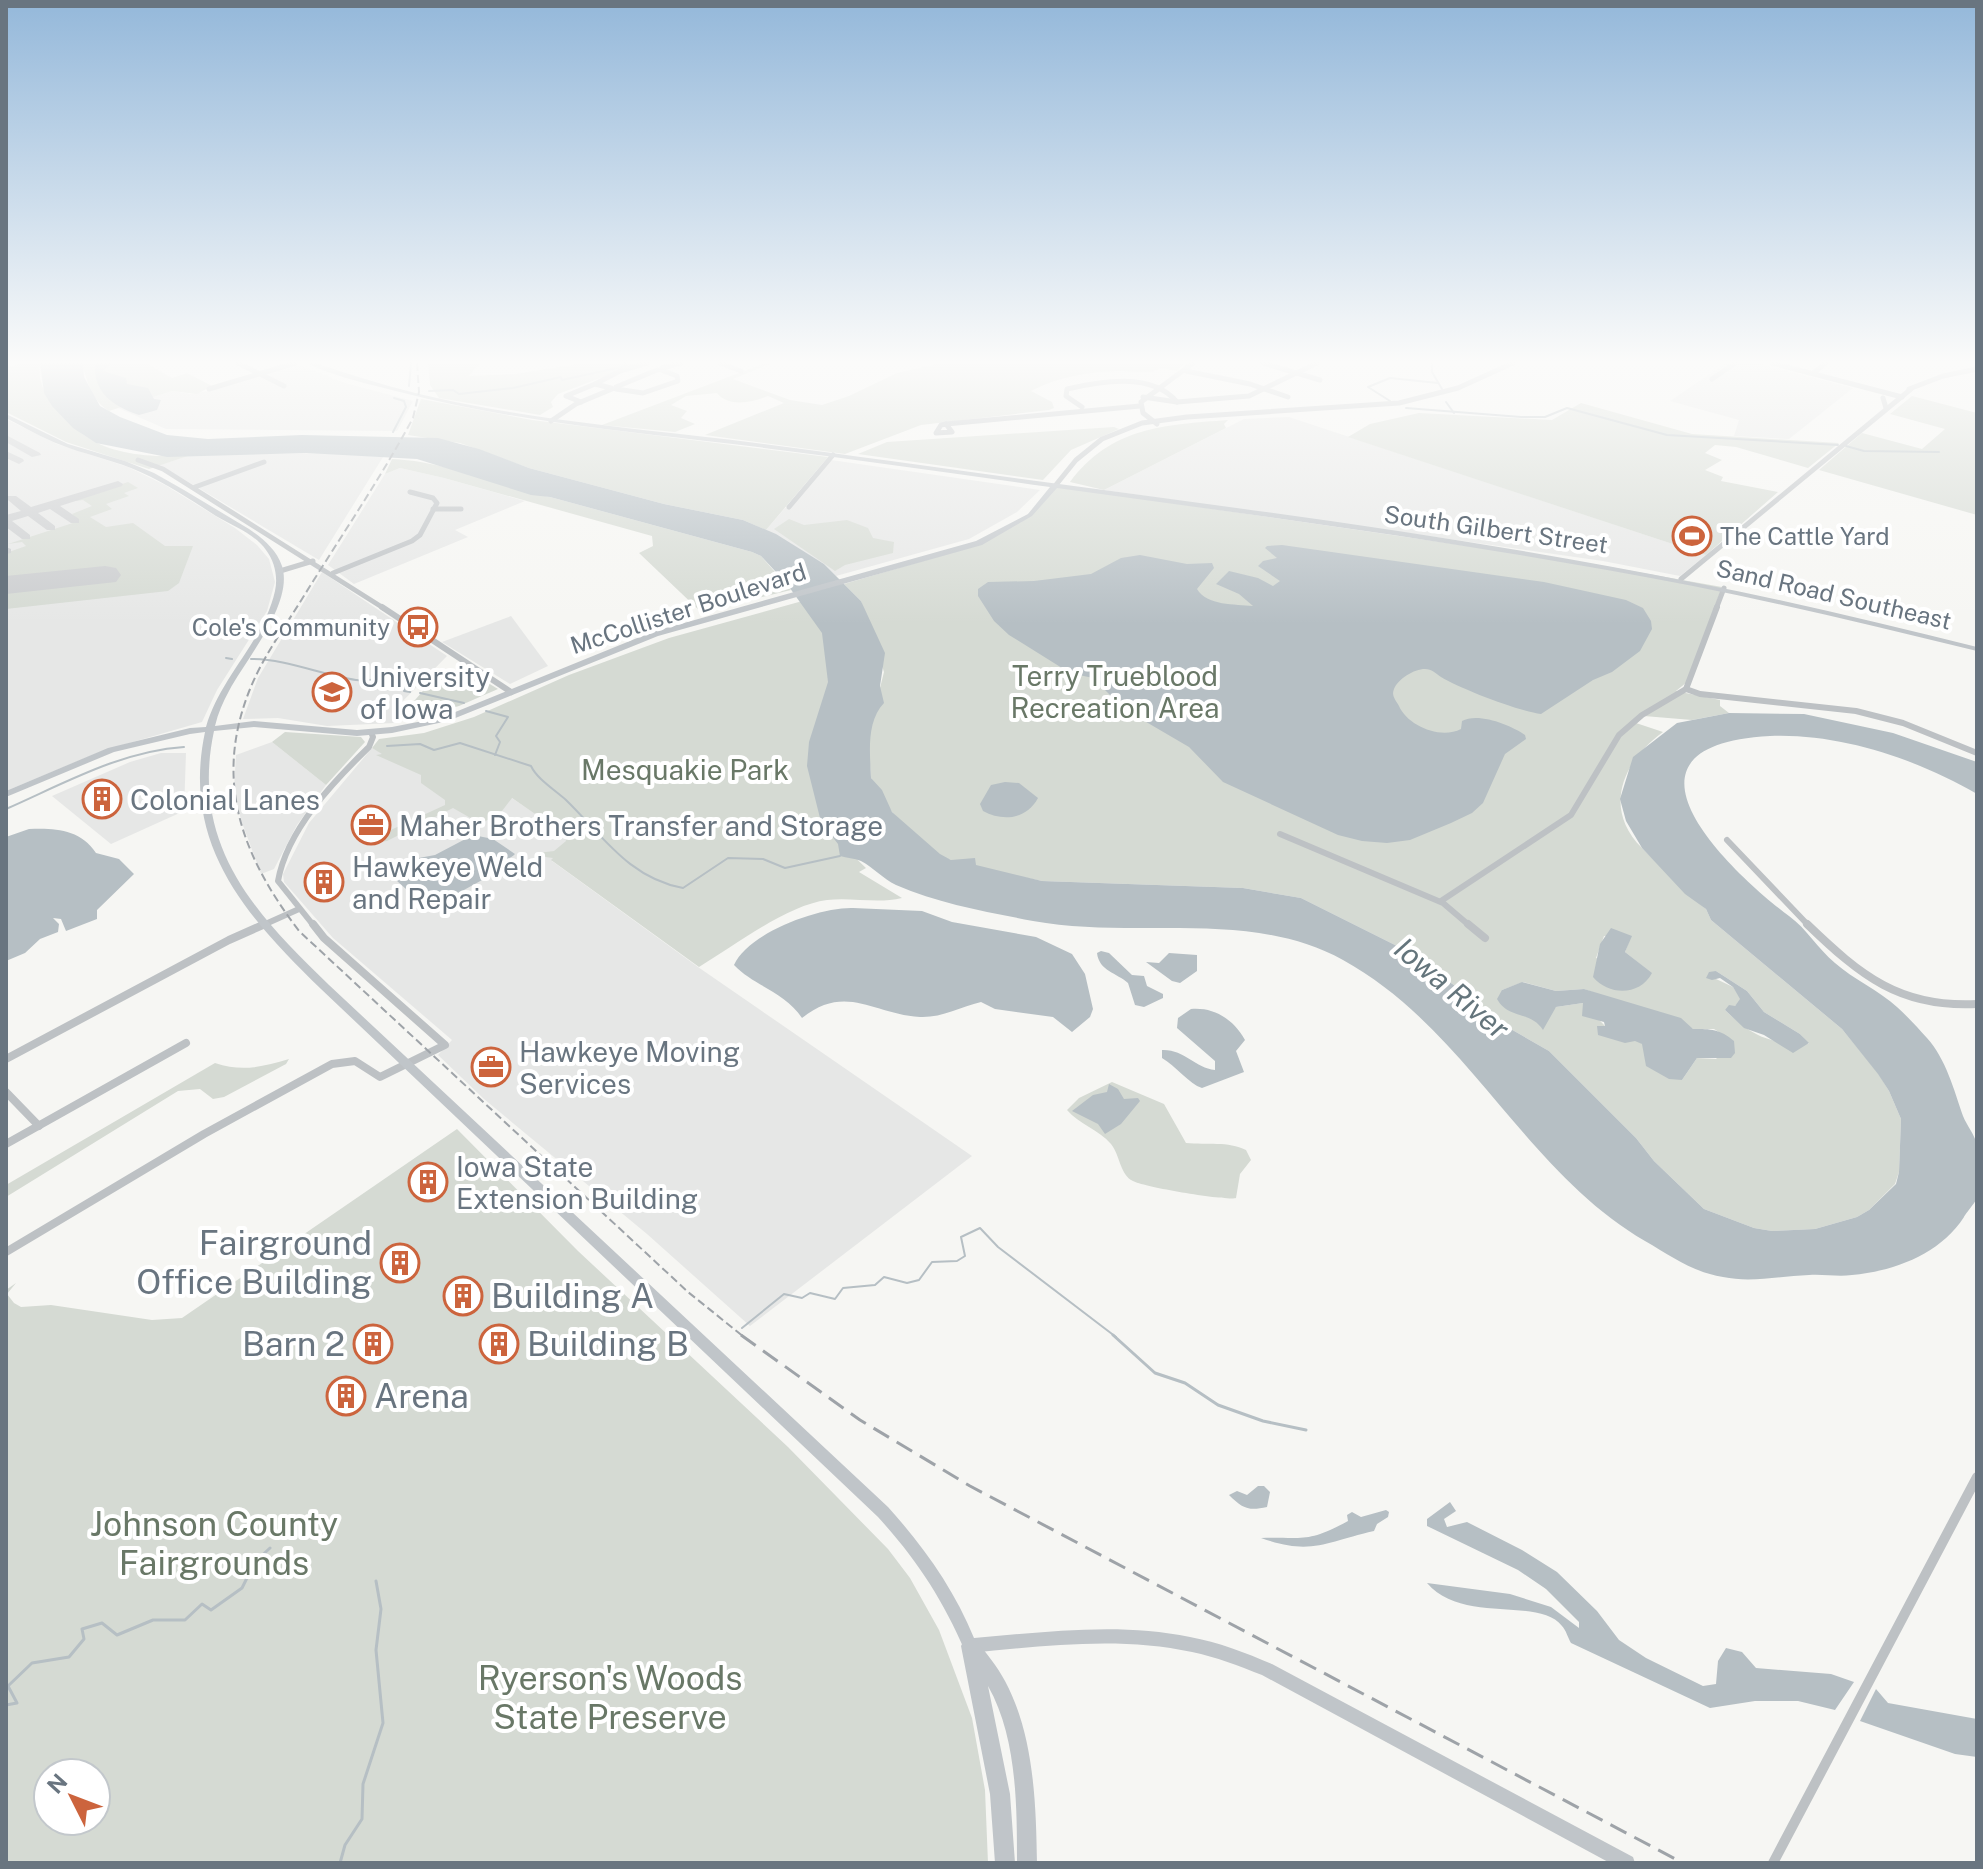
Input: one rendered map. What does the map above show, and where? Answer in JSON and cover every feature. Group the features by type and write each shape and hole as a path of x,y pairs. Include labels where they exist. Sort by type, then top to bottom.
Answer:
{"highway":[{"path":"970,1646 1000,1794 1005,1863"},
{"path":"970,1646 1002,1694 1012,1731 1024,1802 1027,1863"}],"main road":[{"path":"85,450 165,481 259,539 274,555 280,571 281,589 277,604 229,681 210,727 204,765 205,803 228,872 263,924 294,958 883,1512 934,1574 962,1623 970,1646 1120,1635 1190,1643 1226,1653 1267,1669 1627,1863"},
{"name":"South Gilbert Street","path":"793,450 1553,558 1681,579"},
{"name":"McCollister Boulevard","path":"6,794 122,746 210,727 266,725 322,732 371,732 445,719 620,646 781,597 957,550 1002,533 1036,511 1055,486"},
{"name":"Sand Road Southeast","path":"1681,579 1977,649"}],"street":[{"name":"McCollister Boulevard","path":"1055,486 1075,458 1087,450"},
{"path":"1681,579 1835,450"},
{"path":"789,507 833,455"},
{"path":"138,460 194,487 333,573 511,692"},
{"path":"194,487 264,462"},
{"path":"165,481 176,477"},
{"path":"333,573 420,535 435,499 410,492"},
{"path":"433,509 461,509"},
{"path":"280,571 313,561"},
{"path":"1441,901 1571,815 1619,735 1642,715 1686,689 1724,588"},
{"path":"1686,689 1705,695 1798,701 1866,713 1892,719 1977,753"},
{"path":"6,1252 204,1134 332,1064 352,1060 380,1077 445,1045 339,951 299,909 278,881 283,859 306,819 369,747 373,737 371,732"},
{"path":"1280,834 1423,897 1441,901 1485,938"},
{"path":"1727,840 1775,893 1846,959 1881,984 1916,1000 1946,1005 1977,1004"},
{"path":"6,1059 263,924 299,909"},
{"path":"6,1144 186,1043"},
{"path":"6,1092 39,1126"},
{"path":"1773,1863 1977,1477"}],"shaded area":[{"path":"6,450 76,450 128,467 165,485 257,545 269,559 275,582 267,611 217,690 202,722 102,751 6,791"},
{"path":"1182,450 1389,450 1706,555 1680,576 1603,561 1104,490"},
{"path":"328,453 383,457 319,560 160,465 191,455"},
{"path":"831,460 1040,490 1017,512 969,539 836,576 824,564 766,530 785,508 791,508"},
{"path":"400,468 525,501 455,530 468,537 354,584 328,565 385,474"},
{"path":"322,572 447,656 397,707 408,708 395,723 327,726 278,718 243,719 258,678"},
{"path":"511,616 548,666 510,684 442,642"},
{"path":"272,742 326,785 297,825 274,869 261,874 241,820 234,789 236,755"},
{"path":"372,748 427,776 488,782 580,844 552,861 698,967 972,1156 750,1326 647,1234 484,1099 438,1055 452,1040 333,938 284,882 283,874 309,823"},
{"path":"161,753 186,753 184,811 111,844 52,796 130,762"}],"green space":[{"path":"91,450 191,455 149,469"},
{"path":"480,450 774,450 828,457 766,530 743,520 664,504 529,468"},
{"path":"817,450 855,450 845,454"},
{"path":"867,450 1071,450 1043,480 858,454"},
{"path":"1103,450 1182,450 1104,490 1070,482"},
{"path":"1388,450 1708,450 1705,453 1722,460 1705,470 1723,477 1721,481 1778,492 1706,555"},
{"path":"1747,450 1830,450 1808,468"},
{"path":"1842,450 1977,450 1977,515 1819,470"},
{"path":"392,459 452,469 752,552 761,556 791,590 701,612 639,553 653,546 652,536 444,478 400,468 385,474"},
{"path":"128,482 138,488 124,493 129,496 106,504 112,509 90,517 106,527 133,523 165,546 193,546 179,583 168,591 6,609 6,588 112,577 114,570 6,581 6,553 26,546 22,542 8,544 79,521 72,514 92,506 83,500 68,502"},
{"name":"Terry Trueblood Recreation Area","path":"1055,486 1592,564 1722,587 1687,682 1676,691 1720,700 1720,706 1729,713 1692,720 1644,716 1636,723 1663,732 1637,757 1628,771 1622,786 1623,817 1642,848 1706,909 1711,920 1842,1029 1878,1073 1901,1119 1899,1172 1895,1184 1869,1210 1857,1217 1815,1229 1772,1231 1754,1228 1704,1209 1549,1051 1488,1016 1472,998 1403,949 1301,898 1243,888 1042,881 972,867 942,857 913,836 892,812 871,778 868,736 884,672 861,601 844,584 950,553 1021,522","holes":["1604,936 1631,936 1625,952 1651,973 1596,958","1716,971 1747,991 1764,1012 1800,1034 1809,1044 1772,1040 1745,1027 1725,1010 1741,999 1733,987 1714,978","1523,982 1556,991 1584,989 1693,1029 1714,1029 1733,1041 1716,1059 1697,1058 1682,1080 1647,1060 1643,1044 1605,1026 1583,1003 1556,1007 1537,1021 1526,1015 1502,990"]},
{"path":"789,519 804,525 847,520 868,528 873,538 894,542 893,553 845,565 835,571 774,529"},
{"name":"Mesquakie Park","path":"806,600 826,632 844,847 866,868 859,872 902,898 836,899 811,903 778,918 699,967 551,860 553,858 538,856 538,853 554,851 566,841 564,834 512,798 502,811 481,824 453,808 387,841 369,844 369,840 445,805 445,800 421,783 421,775 376,755 382,754 372,748 379,739 424,733 474,717 569,675 669,638"},
{"path":"454,669 465,669 498,689 459,706 395,723 435,677"},
{"path":"285,732 361,737 365,742 326,785 272,742"},
{"path":"289,1059 286,1064 224,1097 213,1099 200,1089 178,1091 6,1197 6,1185 215,1063 252,1067"},
{"path":"1112,1082 1164,1104 1186,1143 1225,1144 1246,1150 1251,1160 1240,1174 1236,1198 1168,1190 1140,1184 1129,1178 1111,1144 1067,1110 1079,1098"},
{"path":"457,1129 578,1251 788,1447 888,1549 910,1578 939,1630 972,1718 985,1790 988,1863 6,1863 6,1290 16,1283 7,1294 21,1307 51,1305 152,1320 182,1318"}],"water":[{"name":"Iowa River","path":"133,450 482,450 529,468 664,504 743,520 776,534 824,564 861,601 885,653 880,686 884,703 874,719 870,738 871,778 882,790 892,812 940,854 951,860 975,858 976,865 1042,881 1243,888 1301,898 1403,949 1472,998 1488,1016 1549,1051 1704,1209 1754,1228 1772,1231 1815,1229 1857,1217 1869,1210 1896,1184 1901,1119 1878,1074 1842,1029 1711,920 1706,909 1685,894 1642,848 1626,821 1620,799 1633,757 1677,723 1729,713 1804,714 1893,733 1977,762 1977,794 1929,770 1877,751 1823,739 1770,736 1720,744 1692,761 1684,784 1691,811 1709,839 1734,868 1795,921 1835,963 1897,1007 1934,1046 1976,1141 1979,1188 1976,1200 1954,1230 1929,1251 1900,1265 1868,1273 1734,1279 1692,1267 1602,1212 1564,1177 1425,1023 1387,989 1343,960 1307,944 1269,935 1191,928 1072,926 998,914 913,892 891,882 861,861 840,856 838,844 821,822 807,766 809,742 828,682 822,633 787,584 761,556 550,497 531,495 417,459 306,453 167,457"},
{"path":"1282,545 1544,582 1626,600 1643,608 1652,629 1640,651 1612,672 1593,680 1541,714 1475,693 1430,670 1416,671 1403,678 1394,689 1394,698 1409,719 1425,729 1453,732 1461,729 1462,721 1477,718 1512,727 1526,739 1505,754 1483,803 1472,813 1410,840 1387,843 1338,835 1223,782 1189,747 1124,709 1093,678 1070,673 1009,635 994,621 978,596 978,589 988,582 1034,581 1091,574 1121,558 1140,555 1187,564 1212,563 1214,568 1197,589 1202,595 1222,603 1253,606 1239,594 1216,584 1229,571 1258,578 1273,586 1280,581 1258,566 1263,561 1277,558 1265,548 1267,546"},
{"path":"1019,783 1038,798 1028,810 1014,816 998,817 983,811 980,804 991,785"},
{"path":"29,829 57,830 75,835 96,853 119,859 134,874 97,910 97,919 66,931 61,919 53,918 59,924 58,932 40,939 25,953 6,961 6,837"},
{"path":"473,835 493,839 515,854 508,859 492,862 485,867 500,864 502,869 444,901 416,898 387,872 387,868 397,862 435,855"},
{"path":"853,908 922,911 952,922 1036,937 1072,954 1085,974 1093,1009 1090,1017 1072,1032 1053,1017 995,1009 981,1002 943,1014 920,1017 846,1002 818,1008 802,1018 787,1002 734,965 754,942 786,924 822,912"},
{"path":"1611,928 1632,936 1625,952 1652,973 1640,986 1616,990 1607,988 1593,977 1600,944"},
{"path":"1097,953 1109,953 1132,975 1144,976 1147,986 1163,994 1163,998 1144,1007 1135,1005 1128,983 1101,964"},
{"path":"1169,953 1197,955 1197,971 1180,983 1172,981 1146,962 1159,963"},
{"path":"1716,971 1747,991 1764,1012 1809,1043 1793,1053 1764,1035 1744,1028 1725,1010 1729,1005 1735,1006 1740,999 1733,987 1720,978 1706,978 1709,972"},
{"path":"1522,982 1556,991 1584,989 1681,1018 1693,1029 1715,1030 1729,1037 1734,1041 1735,1053 1731,1058 1697,1058 1682,1080 1669,1079 1646,1066 1642,1044 1635,1041 1625,1043 1598,1035 1597,1026 1605,1026 1604,1022 1582,1016 1583,1003 1556,1007 1543,1030 1532,1020 1507,1010 1497,999 1502,990"},
{"path":"1191,1009 1216,1013 1235,1026 1245,1040 1236,1051 1244,1072 1202,1088 1162,1058 1162,1050 1170,1050 1215,1070 1215,1061 1177,1028 1178,1018"},
{"path":"1109,1084 1118,1089 1124,1099 1138,1098 1140,1101 1121,1124 1105,1134 1098,1124 1072,1111 1093,1095 1107,1092"},
{"path":"1258,1486 1264,1486 1270,1492 1267,1507 1246,1508 1229,1495 1237,1491 1247,1495"},
{"path":"1450,1502 1456,1511 1444,1519 1447,1527 1467,1522 1522,1550 1557,1572 1597,1611 1619,1640 1646,1658 1703,1686 1716,1684 1718,1661 1726,1648 1742,1652 1756,1668 1831,1674 1854,1682 1835,1710 1798,1701 1755,1701 1710,1708 1571,1643 1563,1628 1551,1617 1479,1607 1442,1596 1427,1583 1510,1594 1551,1607 1579,1628 1579,1622 1546,1589 1518,1570 1427,1526 1427,1519"},
{"path":"1386,1510 1388,1517 1377,1524 1374,1531 1330,1543 1306,1547 1261,1538 1314,1536 1348,1521 1347,1515 1352,1512 1361,1517"},
{"path":"1876,1689 1888,1703 1977,1719 1977,1757 1955,1754 1860,1721"}],"waterway":[{"path":"1861,450 1939,452"},
{"path":"226,658 232,659"},
{"path":"251,659 356,680 401,681 406,684 404,691 410,692"},
{"path":"420,693 464,703"},
{"path":"486,711 508,717 496,736 500,742 495,754"},
{"path":"387,746 420,744 434,750 460,743 495,754"},
{"path":"6,809 115,762 184,747"},
{"path":"495,754 531,766 618,854 664,883 683,888 728,858 763,859 785,868 840,856"},
{"path":"742,1328 784,1294 802,1298 810,1293 835,1299 843,1288 875,1285 884,1277 907,1283 919,1280 932,1262 957,1261 965,1256 961,1237 980,1228 998,1247 1116,1337"},
{"path":"1113,1335 1155,1373 1185,1383 1218,1405 1263,1421 1306,1430"},
{"path":"6,1705 17,1703 8,1686 32,1663 69,1657 84,1639 82,1629 102,1623 117,1635 153,1620 185,1620 202,1604 211,1610 242,1588 255,1562 270,1548"},
{"path":"340,1863 345,1845 362,1819 363,1784 383,1723 376,1650 381,1609 376,1581"}],"taxiway":[{"path":"28,450 36,455"},
{"path":"6,454 19,461"},
{"path":"30,512 118,484"},
{"path":"12,498 30,512"},
{"path":"52,505 75,521"},
{"path":"6,519 30,512"},
{"path":"30,512 51,528"},
{"path":"6,522 26,537"},
{"path":"6,585 41,581"}],"runway":[{"path":"6,585 105,575"}],"railway":[{"path":"394,450 274,643 250,689 239,723 234,755 234,786 239,816 249,846 279,903 299,931 688,1292 744,1337"},
{"path":"741,1335 860,1420 970,1486 1683,1863"}],"place":[{"name":"The Cattle Yard","path":"1692,536"},
{"name":"Cole's Community","path":"418,627"},
{"name":"University of Iowa","path":"332,692"},
{"name":"Colonial Lanes","path":"102,799"},
{"name":"Maher Brothers Transfer and Storage","path":"371,825"},
{"name":"Hawkeye Weld and Repair","path":"324,882"},
{"name":"Hawkeye Moving Services","path":"491,1067"},
{"name":"Iowa State Extension Building","path":"428,1182"},
{"name":"Fairground Office Building","path":"400,1263"},
{"name":"Building A","path":"463,1296"},
{"name":"Barn 2","path":"373,1344"},
{"name":"Building B","path":"499,1344"},
{"name":"Arena","path":"346,1396"}],"park label":[{"name":"Johnson County Fairgrounds","path":"214,1544"},
{"name":"Ryerson's Woods State Preserve","path":"610,1698"}]}
